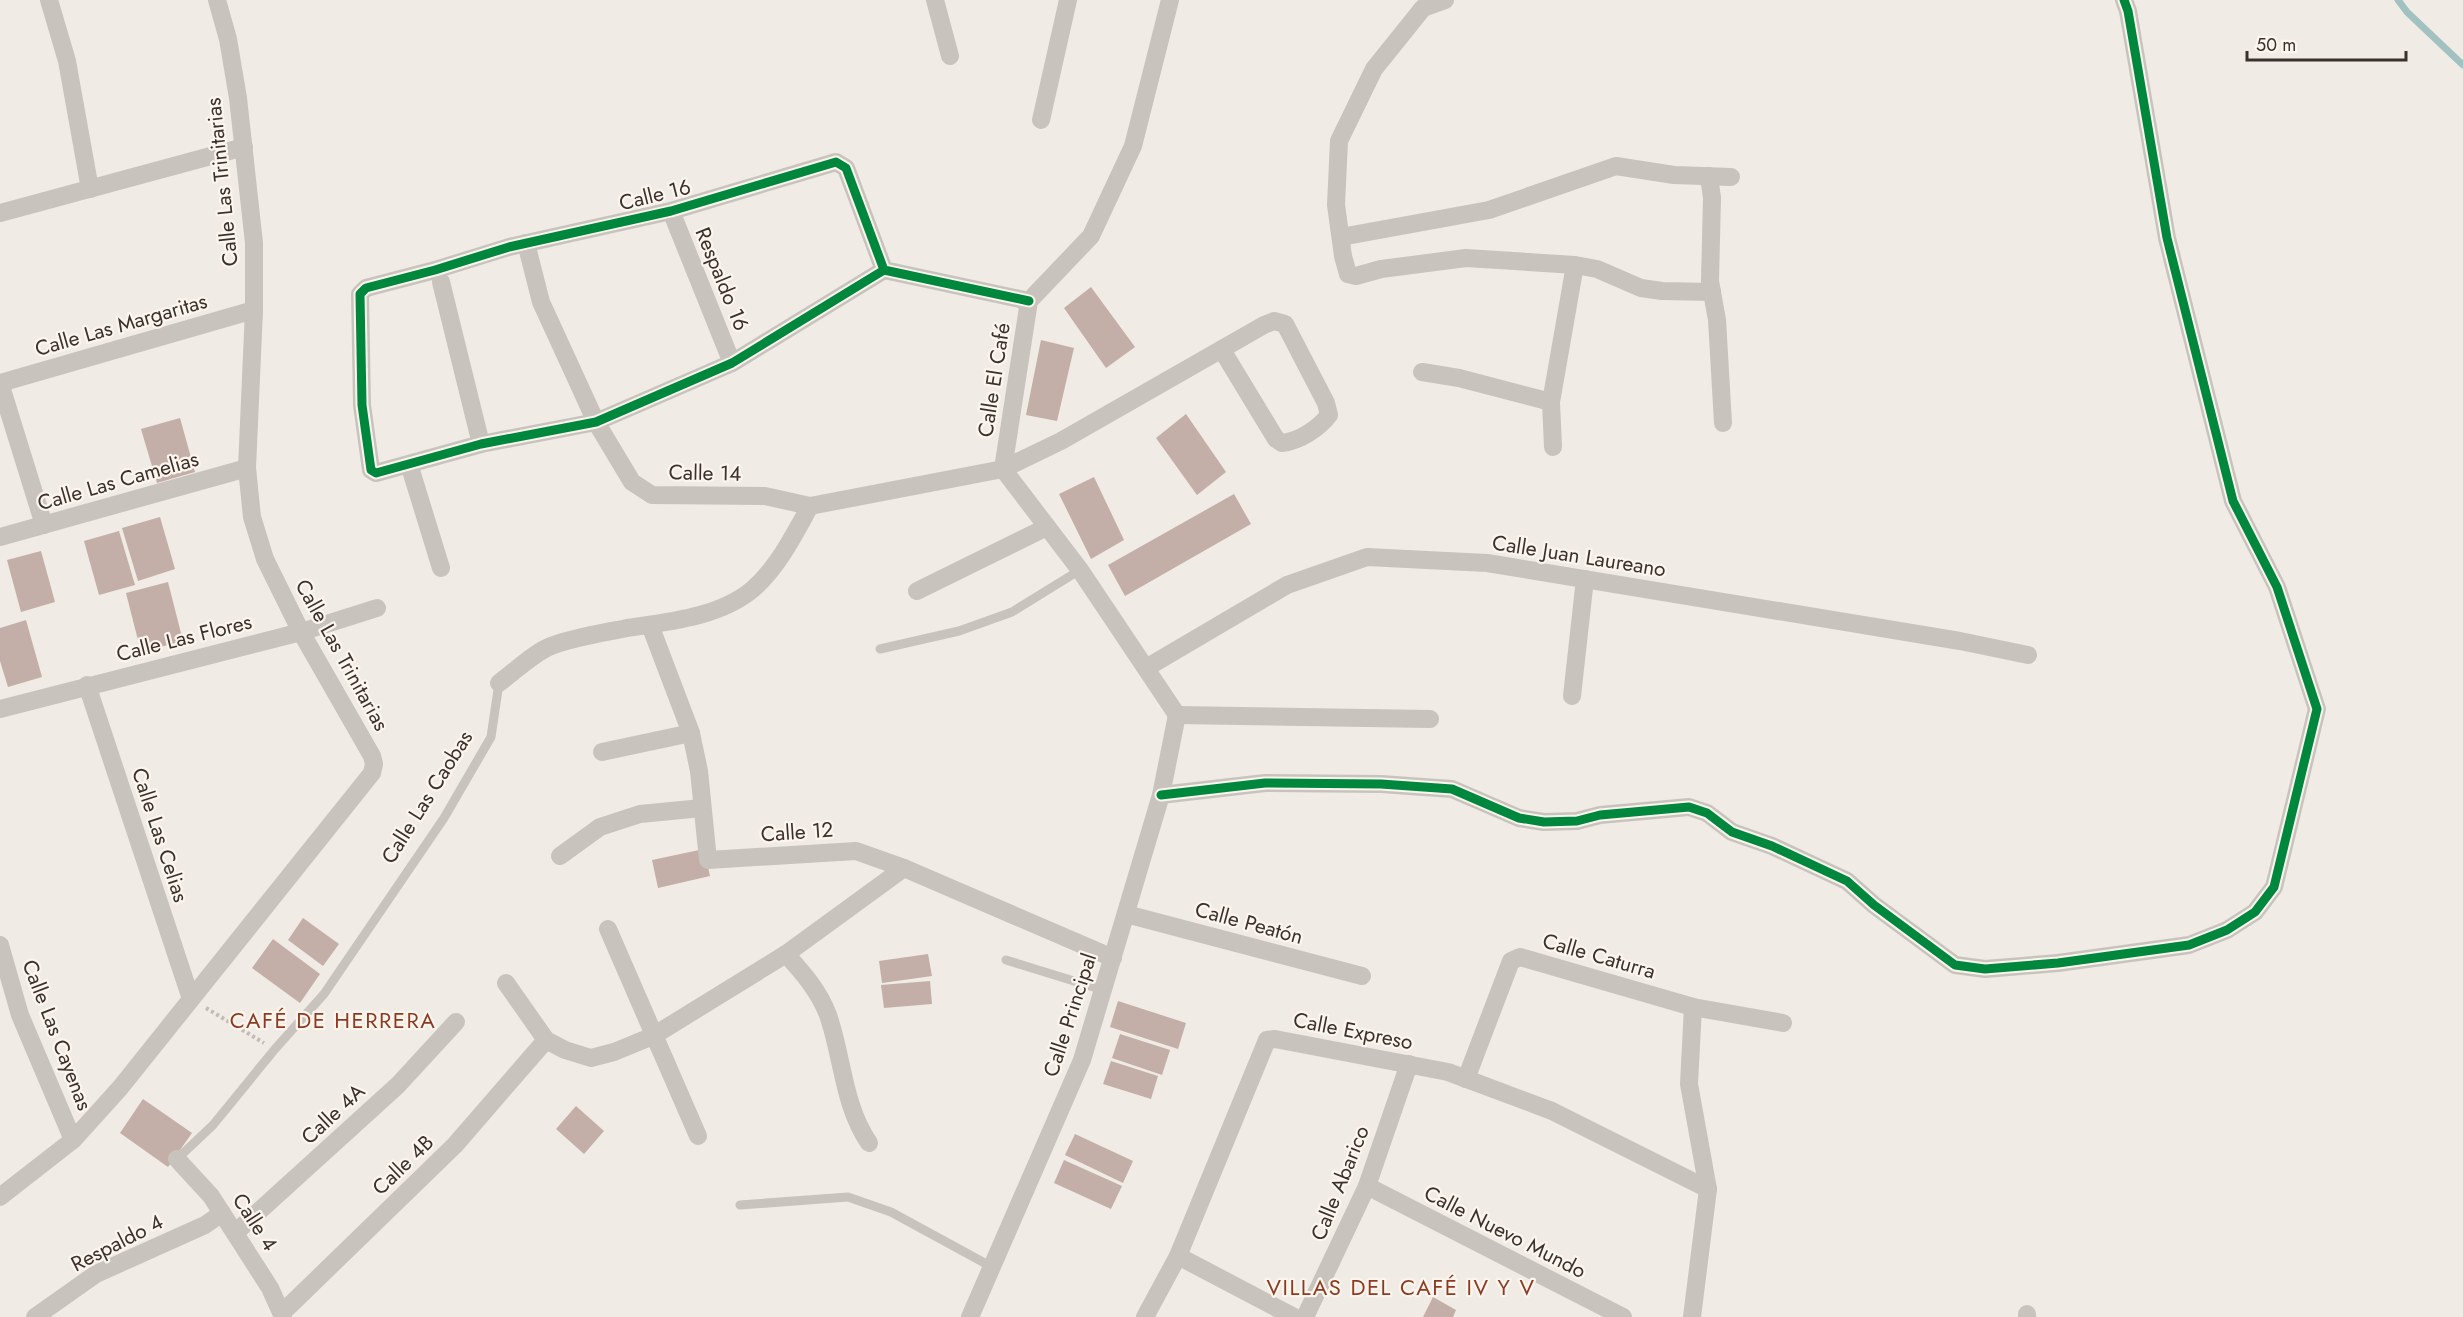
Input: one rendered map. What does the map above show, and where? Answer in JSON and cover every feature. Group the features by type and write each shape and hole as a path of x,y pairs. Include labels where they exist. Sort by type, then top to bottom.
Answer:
{"street":[{"path":"49,0 67,61 90,189"},
{"name":"Calle Las Trinitarias","path":"0,1197 73,1140 120,1089 372,773 374,764 372,756 301,632 265,559 252,517 248,468 254,243 244,147 228,39 217,0"},
{"path":"935,0 950,56"},
{"path":"1041,120 1068,0"},
{"name":"Calle El Café","path":"1170,0 1129,156 1091,236 1029,301 1003,469 1080,570 1177,715"},
{"path":"1445,0 1423,8 1374,69 1339,141 1336,204 1348,274 1356,276 1381,270 1466,258 1575,265 1597,269 1641,288 1712,292"},
{"path":"1161,795 1264,783 1381,784 1452,789 1519,818 1544,822 1576,821 1600,815 1689,807 1707,813 1732,832 1772,846 1846,881 1874,905 1955,965 1985,969 2058,963 2189,945 2227,930 2255,912 2274,887 2317,709 2277,587 2233,501 2167,238 2128,11 2124,0"},
{"path":"0,213 244,147"},
{"name":"Calle 16","path":"409,464 376,473 371,471 362,405 360,294 366,288 526,243 671,212 836,162 846,168 884,270"},
{"path":"1341,237 1489,210 1616,166 1662,173 1731,177"},
{"path":"1709,176 1712,198 1712,292 1717,320 1723,423"},
{"name":"Respaldo 16","path":"671,212 732,363"},
{"name":"Calle 14","path":"526,243 541,302 596,422 632,482 652,495 765,496 810,506 1003,469 1061,441 1264,324 1274,321 1285,324 1326,403 1329,415 1323,423 1293,442 1282,444 1276,439 1222,350"},
{"path":"1553,447 1551,402 1575,265"},
{"path":"441,567 409,464 481,444 596,422 732,363 884,270 1029,301"},
{"path":"441,282 481,444"},
{"name":"Calle Las Margaritas","path":"0,383 254,310"},
{"path":"1422,372 1459,378 1551,402"},
{"path":"0,383 44,525"},
{"name":"Calle Las Camelias","path":"0,537 248,468"},
{"name":"Calle Las Caobas","path":"499,683 550,646 700,614 731,603 752,589 771,569 791,541 810,506"},
{"path":"917,591 1047,527"},
{"name":"Calle Juan Laureano","path":"1146,668 1287,585 1367,557 1487,563 1960,641 2028,655"},
{"path":"1572,696 1585,579"},
{"name":"Calle Las Flores","path":"0,709 301,632 377,608"},
{"name":"Calle 12","path":"650,625 691,733 699,771 708,860 856,851 904,868 1113,958"},
{"name":"Calle Las Celias","path":"87,686 191,999"},
{"path":"1177,715 1430,719"},
{"name":"Calle Principal","path":"970,1317 1082,1060 1161,795 1177,715"},
{"path":"602,752 691,733"},
{"path":"560,856 600,827 640,814 702,808"},
{"path":"506,983 546,1040 565,1050 591,1058 614,1052 653,1036 786,954 904,868"},
{"name":"Calle Peatón","path":"1126,914 1362,976"},
{"path":"608,929 698,1136"},
{"name":"Calle Las Cayenas","path":"0,945 20,1015 73,1140"},
{"path":"786,954 814,987 828,1015 846,1093 861,1131 869,1143"},
{"name":"Calle Caturra","path":"1466,1079 1511,961 1515,958 1520,957 1693,1007"},
{"path":"1692,1317 1708,1189 1689,1083 1693,1007 1783,1023"},
{"name":"Calle 4A","path":"235,1233 398,1085 456,1022"},
{"name":"Calle Expreso","path":"1145,1317 1178,1256 1267,1040 1275,1039 1448,1072 1552,1111 1708,1189"},
{"name":"Calle 4B","path":"283,1315 455,1145 546,1040"},
{"name":"Calle Abarico","path":"1305,1317 1367,1186 1409,1064"},
{"name":"Calle 4","path":"177,1159 211,1196 270,1288 283,1315"},
{"name":"Calle Nuevo Mundo","path":"1367,1186 1623,1317"},
{"name":"Respaldo 4","path":"34,1317 96,1274 205,1225 222,1213"},
{"path":"1178,1256 1294,1317"}],"lane":[{"path":"880,649 959,631 1012,612 1080,570"},
{"name":"Calle Las Caobas","path":"177,1159 213,1125 275,1049 324,994 444,818 491,737 499,683"},
{"path":"1006,960 1103,990"},
{"path":"740,1204 848,1197 891,1212 992,1267"}],"path":[{"path":"191,999 275,1049"}],"building":[{"path":"1091,287 1135,347 1106,368 1064,308"},
{"path":"1041,340 1074,348 1057,421 1026,415"},
{"path":"1186,414 1226,472 1197,495 1156,438"},
{"path":"180,418 195,472 157,483 141,429"},
{"path":"1094,477 1124,540 1091,559 1059,494"},
{"path":"1234,494 1251,524 1125,596 1108,565"},
{"path":"160,517 175,569 138,581 122,528"},
{"path":"119,531 135,585 99,595 84,541"},
{"path":"41,551 55,602 21,612 7,560"},
{"path":"168,582 183,641 141,652 126,593"},
{"path":"26,620 42,677 8,687 0,661 0,628"},
{"path":"704,849 710,876 658,888 652,860"},
{"path":"303,918 339,944 323,966 288,940"},
{"path":"273,939 320,974 300,1003 252,968"},
{"path":"928,954 932,976 882,983 879,961"},
{"path":"930,981 932,1004 884,1008 881,985"},
{"path":"1118,1001 1186,1023 1178,1049 1110,1027"},
{"path":"1120,1034 1170,1050 1162,1075 1112,1058"},
{"path":"1111,1061 1158,1076 1151,1099 1103,1084"},
{"path":"143,1099 192,1133 168,1167 120,1133"},
{"path":"576,1106 604,1131 584,1154 556,1129"},
{"path":"1075,1134 1133,1161 1123,1183 1065,1155"},
{"path":"1064,1160 1122,1186 1111,1209 1054,1183"},
{"path":"1433,1297 1456,1310 1453,1317 1423,1317"}],"waterway":[{"path":"2398,0 2407,12 2463,65"}],"cycle path":[{"path":"1161,795 1265,783 1381,784 1452,789 1519,818 1544,822 1577,821 1600,815 1689,807 1707,813 1732,832 1772,846 1847,881 1874,905 1955,965 1985,969 2058,963 2189,945 2227,930 2255,912 2274,887 2317,709 2277,587 2233,501 2167,238 2128,11 2124,0"},
{"path":"884,270 846,168 836,162 671,211 509,247 366,288 360,294 362,405 371,470 376,473 481,444 596,422 732,363 884,270 1029,301"}],"district":[{"name":"CAFÉ DE HERRERA","path":"333,1020"},
{"name":"VILLAS DEL CAFÉ IV Y V","path":"1401,1287"}]}
